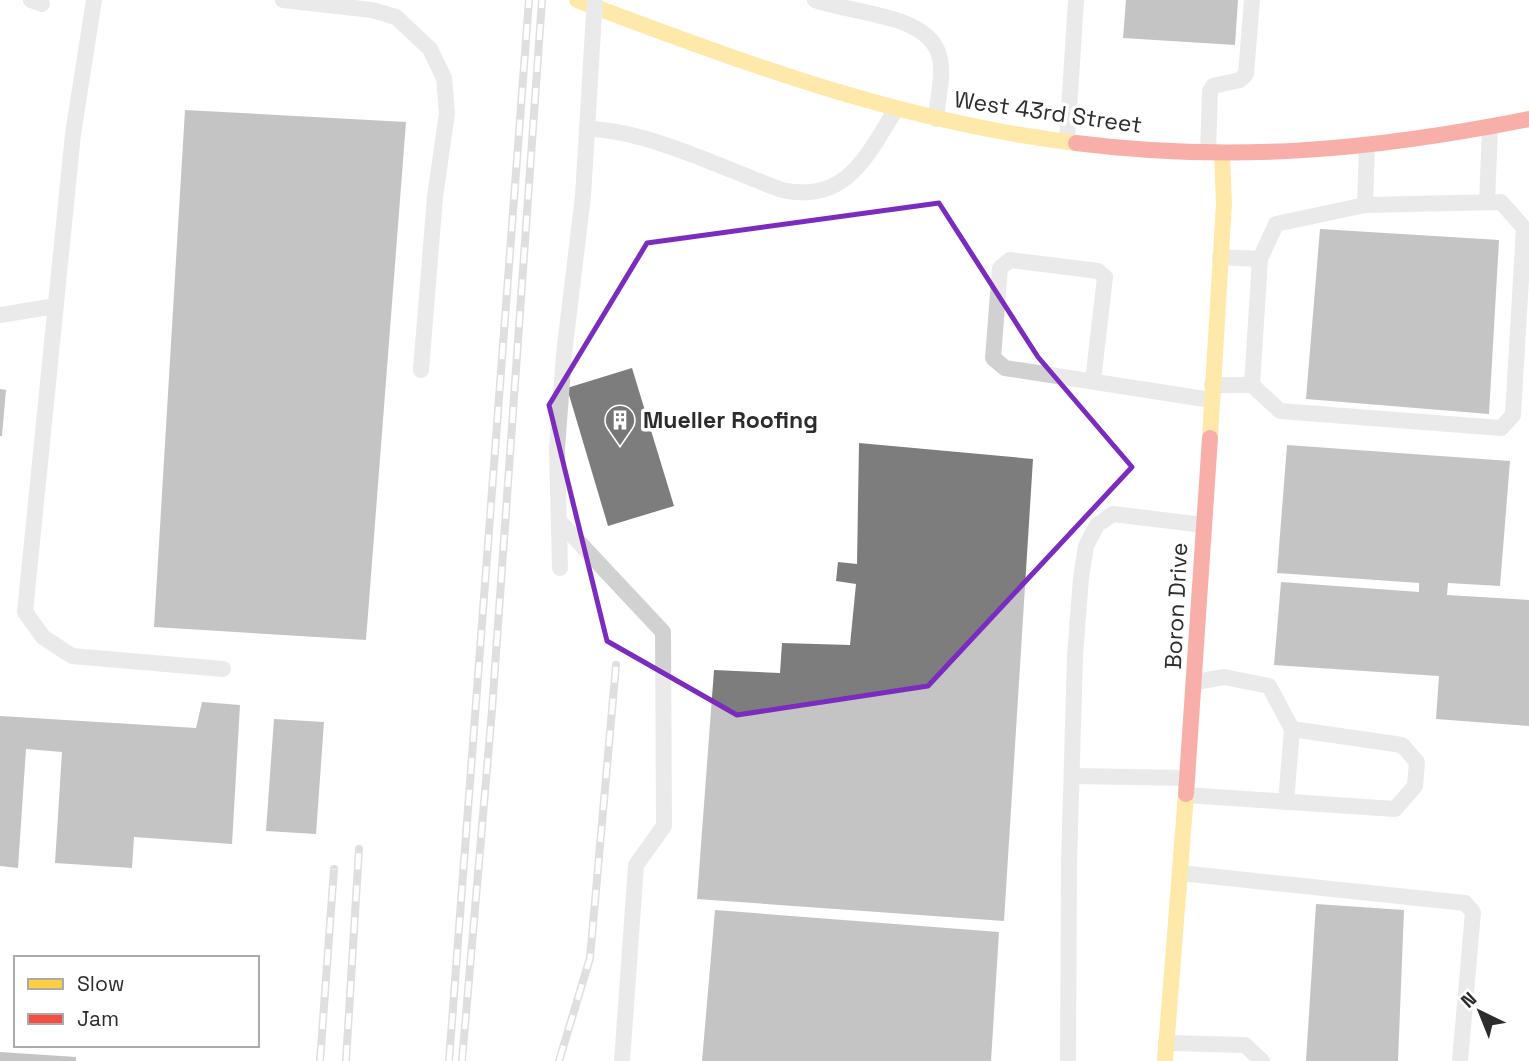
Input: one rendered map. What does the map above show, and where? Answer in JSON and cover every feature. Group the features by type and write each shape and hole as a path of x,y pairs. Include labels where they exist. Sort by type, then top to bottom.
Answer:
{"street":[{"name":"West 43rd Street","path":"577,0 794,79 936,119 1067,142 1215,153 1436,138 1529,119"},
{"name":"Boron Drive","path":"1165,1061 1195,683 1224,203 1215,153"}],"lane":[{"path":"94,0 73,134 25,612 43,637 72,656 223,669"},
{"path":"283,0 372,10 396,17 430,49 444,78 447,113 435,197 421,370"},
{"path":"560,568 559,422 587,129 595,0"},
{"path":"815,0 915,26 936,45 941,61 936,119"},
{"path":"1067,142 1076,0"},
{"path":"1215,153 1210,91 1213,86 1240,80 1245,74 1252,0"},
{"path":"587,129 603,129 639,137 782,190 804,195 828,191 844,181 867,157 896,108"},
{"path":"1487,202 1490,127"},
{"path":"1365,205 1367,144"},
{"path":"1501,202 1524,228 1513,415 1501,428 1280,411 1252,385 1260,259 1276,224 1365,205 1501,202"},
{"path":"1220,257 1260,259"},
{"path":"1093,381 1105,277 1098,271 1010,260 1000,268 993,358 1005,368 1093,381 1212,393 1252,385"},
{"path":"0,315 55,306"},
{"path":"1068,1061 1075,654 1081,578 1087,546 1097,525 1114,514 1204,526"},
{"path":"559,520 663,632 664,826 636,865 622,1061"},
{"path":"1195,683 1224,677 1269,685 1292,729 1286,802"},
{"path":"1186,795 1395,809 1415,786 1417,762 1402,745 1292,729"},
{"path":"1072,776 1187,778"},
{"path":"1179,873 1465,903 1473,912 1460,1061"},
{"path":"1166,1043 1245,1045 1262,1061"}],"highlighted area":[{"path":"939,203 1038,357 1132,467 928,686 737,715 607,641 549,405 647,243"}],"building":[{"path":"1126,0 1238,0 1235,45 1123,38"},
{"path":"185,110 406,122 366,640 154,627"},
{"path":"1320,229 1499,240 1489,414 1306,399"},
{"name":"Mueller Roofing","path":"632,368 674,506 608,526 567,388"},
{"path":"0,389 6,390 2,436 0,436"},
{"path":"859,443 1033,459 1004,921 697,899 714,670 780,673 782,643 850,645 856,584 836,581 838,562 857,564"},
{"path":"1287,445 1510,461 1500,586 1448,583 1447,595 1529,600 1529,726 1436,719 1439,676 1274,665 1281,582 1419,592 1419,583 1277,573"},
{"path":"202,702 240,705 232,844 134,837 132,868 55,863 62,752 26,749 18,868 0,866 0,716 196,728"},
{"path":"274,719 324,722 316,834 266,831"},
{"path":"1316,904 1404,910 1398,1061 1306,1061"},
{"path":"715,910 999,932 991,1061 702,1061"},
{"path":"0,1052 76,1057 76,1061 0,1061"}],"railway":[{"path":"449,1061 529,0"},
{"path":"462,1061 492,710 542,0"},
{"path":"559,1061 590,958 616,665"},
{"path":"346,1061 359,849"},
{"path":"320,1061 334,869"}],"traffic: slow":[{"path":"577,0 760,67 884,105 947,121 1076,143"},
{"path":"1210,438 1224,203 1222,153"},
{"path":"1165,1061 1186,794"}],"traffic: jam":[{"path":"1076,143 1192,152 1304,150 1415,139 1529,119"},
{"path":"1186,794 1210,438"}],"place":[{"name":"Mueller Roofing","path":"620,447"}]}
